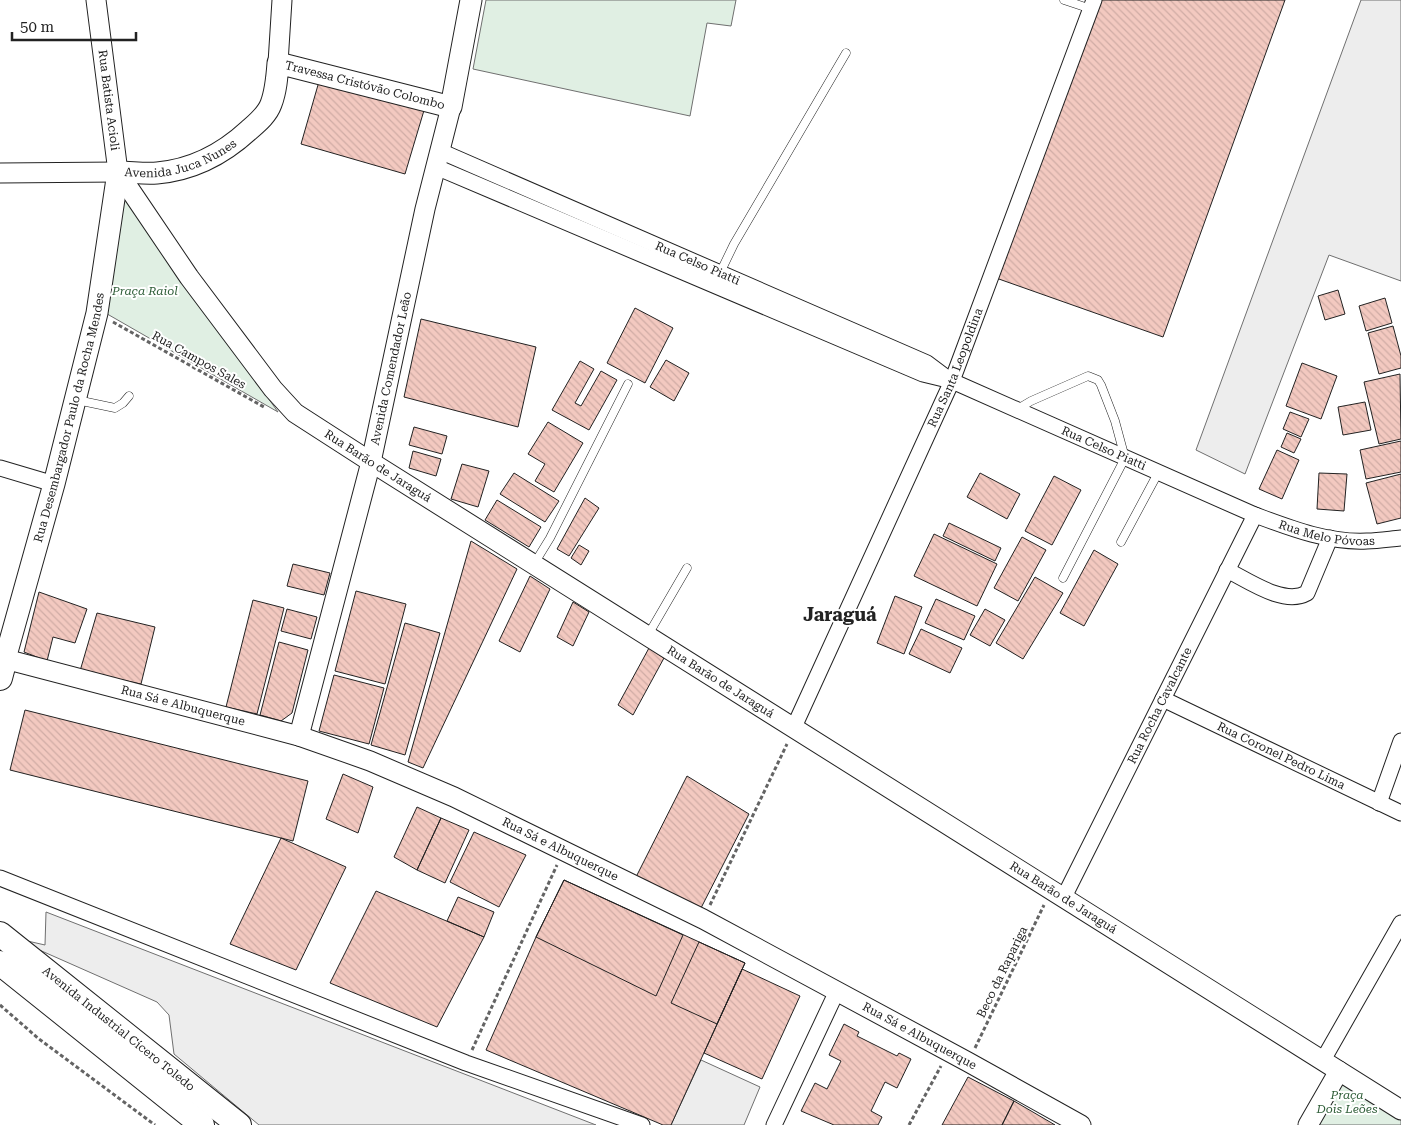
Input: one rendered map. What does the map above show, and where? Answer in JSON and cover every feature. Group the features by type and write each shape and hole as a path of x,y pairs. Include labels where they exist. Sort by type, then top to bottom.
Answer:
{"main road":[{"name":"Avenida Comendador Leão","path":"451,107 471,0"},
{"name":"Avenida Juca Nunes","path":"118,172 157,173 187,168 214,157 249,130 271,106 276,87 278,63"},
{"name":"Travessa Cristóvão Colombo","path":"278,63 451,107"},
{"name":"Rua Desembargador Paulo da Rocha Mendes","path":"2,665 54,484 97,313 118,172"},
{"name":"Avenida Industrial Cícero Toledo","path":"0,934 239,1125"},
{"name":"Avenida Industrial Cícero Toledo","path":"0,963 202,1125"}],"street":[{"name":"Rua Batista Acioli","path":"96,0 118,172"},
{"path":"278,63 282,0"},
{"name":"Rua Santa Leopoldina","path":"794,727 952,382 1093,4"},
{"name":"Avenida Comendador Leão","path":"299,736 371,462 425,209 451,107"},
{"name":"Rua Celso Piatti","path":"438,159 923,374 952,382 1255,515"},
{"name":"Rua Celso Piatti","path":"438,159 720,273 927,363 952,382"},
{"name":"Avenida Juca Nunes","path":"0,174 118,172"},
{"name":"Rua Barão de Jaraguá","path":"118,172 189,277 272,389 295,413 1401,1110"},
{"path":"0,468 54,484"},
{"name":"Rua Melo Póvoas","path":"1255,515 1299,531 1330,538 1365,541 1401,538"},
{"name":"Rua Rocha Cavalcante","path":"1058,893 1163,699 1255,515"},
{"path":"1227,570 1282,597 1299,598 1306,593 1330,538"},
{"name":"Rua Sá e Albuquerque","path":"2,665 299,736 387,768 454,797 703,919 1081,1125"},
{"name":"Rua Coronel Pedro Lima","path":"1163,699 1401,813"},
{"path":"1379,803 1401,741"},
{"path":"0,878 466,1063 642,1125"},
{"path":"1322,1060 1401,923"},
{"path":"774,1125 837,991"},
{"path":"1308,1125 1339,1070"}],"lane":[{"path":"1064,0 1093,4"},
{"path":"720,273 734,244 846,53"},
{"path":"1016,410 1031,401 1088,376 1094,377 1101,385 1115,421 1125,458 1063,578"},
{"path":"534,564 550,538 628,384"},
{"path":"75,400 115,408 129,396"},
{"path":"1121,542 1158,472"},
{"path":"648,636 687,568"}],"path":[{"name":"Rua Campos Sales","path":"97,313 276,414 295,413"},
{"path":"703,919 794,727"},
{"path":"466,1063 564,850"},
{"name":"Beco da Rapariga","path":"968,1062 1058,893"},
{"path":"0,1005 40,1039 155,1125"},
{"path":"910,1125 948,1051"}],"green space":[{"path":"486,0 736,0 731,26 707,23 690,116 473,69"},
{"name":"Praça Raiol","path":"124,195 278,412 102,311"},
{"name":"Praça Dois Leões","path":"1339,1071 1401,1107 1401,1125 1308,1125"}],"shaded area":[{"path":"1361,0 1401,0 1401,281 1329,255 1245,474 1196,450"},
{"path":"46,912 596,1125 259,1125 174,1054 169,1015 157,1002 10,937 45,945"},
{"path":"701,1060 760,1087 744,1125 671,1125"}],"building":[{"path":"1097,0 1285,0 1163,337 996,278"},
{"path":"320,78 425,107 405,174 301,144"},
{"path":"1338,290 1345,314 1325,320 1318,296"},
{"path":"1385,298 1392,323 1366,331 1359,306"},
{"path":"635,308 673,328 645,383 607,363"},
{"path":"421,319 536,347 518,427 404,397"},
{"path":"1393,326 1401,356 1401,368 1379,374 1368,333"},
{"path":"666,360 689,373 674,401 650,387"},
{"path":"580,361 594,369 575,403 581,406 601,371 617,380 589,430 552,410"},
{"path":"1302,363 1337,376 1321,419 1286,406"},
{"path":"1400,374 1401,439 1379,444 1364,382"},
{"path":"1365,402 1371,430 1343,435 1338,407"},
{"path":"1290,412 1309,419 1301,437 1283,429"},
{"path":"548,422 583,443 554,492 535,481 545,464 528,454"},
{"path":"414,427 447,436 442,454 409,445"},
{"path":"1287,433 1301,439 1294,453 1281,447"},
{"path":"1401,441 1401,472 1366,479 1360,450"},
{"path":"1277,450 1299,460 1282,499 1259,489"},
{"path":"413,451 441,459 436,476 409,468"},
{"path":"462,464 489,471 478,507 451,499"},
{"path":"514,473 559,501 545,522 500,494"},
{"path":"980,473 1020,494 1007,519 967,497"},
{"path":"1319,473 1347,474 1344,511 1317,509"},
{"path":"1401,474 1401,518 1377,524 1366,483"},
{"path":"1054,476 1081,490 1052,545 1025,531"},
{"path":"585,498 599,508 569,556 557,549"},
{"path":"497,500 541,527 529,547 485,520"},
{"path":"949,523 1001,548 995,561 943,536"},
{"path":"934,534 997,564 977,606 914,576"},
{"path":"1022,537 1046,550 1018,601 994,588"},
{"path":"471,541 517,569 423,768 408,762"},
{"path":"579,545 589,551 581,565 571,558"},
{"path":"1094,550 1118,564 1084,626 1060,613"},
{"path":"293,564 330,573 324,595 287,586"},
{"path":"530,576 550,589 520,652 499,641"},
{"path":"1035,577 1063,593 1023,659 996,643"},
{"path":"356,591 406,604 385,684 335,671"},
{"path":"39,592 87,609 75,643 53,637 47,661 24,652"},
{"path":"895,596 922,607 904,654 877,643"},
{"path":"936,599 975,616 964,640 925,623"},
{"path":"253,600 284,608 257,714 226,707"},
{"path":"573,602 589,612 573,646 557,637"},
{"path":"287,609 317,617 311,639 281,631"},
{"path":"985,609 1005,620 990,646 970,635"},
{"path":"97,613 155,627 141,684 80,671"},
{"path":"405,623 440,633 405,755 371,745"},
{"path":"921,629 962,648 950,673 909,654"},
{"path":"279,642 308,650 292,713 281,721 260,715"},
{"path":"649,648 664,658 633,715 618,705"},
{"path":"334,675 384,688 369,744 319,731"},
{"path":"25,710 308,781 293,841 10,770"},
{"path":"343,774 373,787 358,833 326,819"},
{"path":"687,776 749,814 701,908 636,877"},
{"path":"417,807 441,818 417,870 394,857"},
{"path":"441,818 469,830 445,883 417,870"},
{"path":"474,832 526,855 499,907 450,882"},
{"path":"281,838 346,867 296,970 230,944"},
{"path":"564,880 745,963 671,1125 663,1125 486,1050 536,937"},
{"path":"564,880 683,935 656,996 536,937"},
{"path":"376,891 484,937 437,1027 330,983"},
{"path":"458,897 494,912 484,937 447,921"},
{"path":"699,942 745,963 717,1024 671,1003"},
{"path":"742,969 800,996 762,1079 704,1053"},
{"path":"844,1024 859,1032 857,1036 897,1056 899,1053 911,1059 897,1088 885,1082 871,1111 882,1117 878,1125 834,1125 801,1111 815,1083 827,1089 841,1061 829,1055"},
{"path":"968,1077 1014,1101 1002,1125 942,1125"},
{"path":"1014,1101 1050,1122 1055,1125 1002,1125"}],"district":[{"name":"Jaraguá","path":"840,614"}]}
